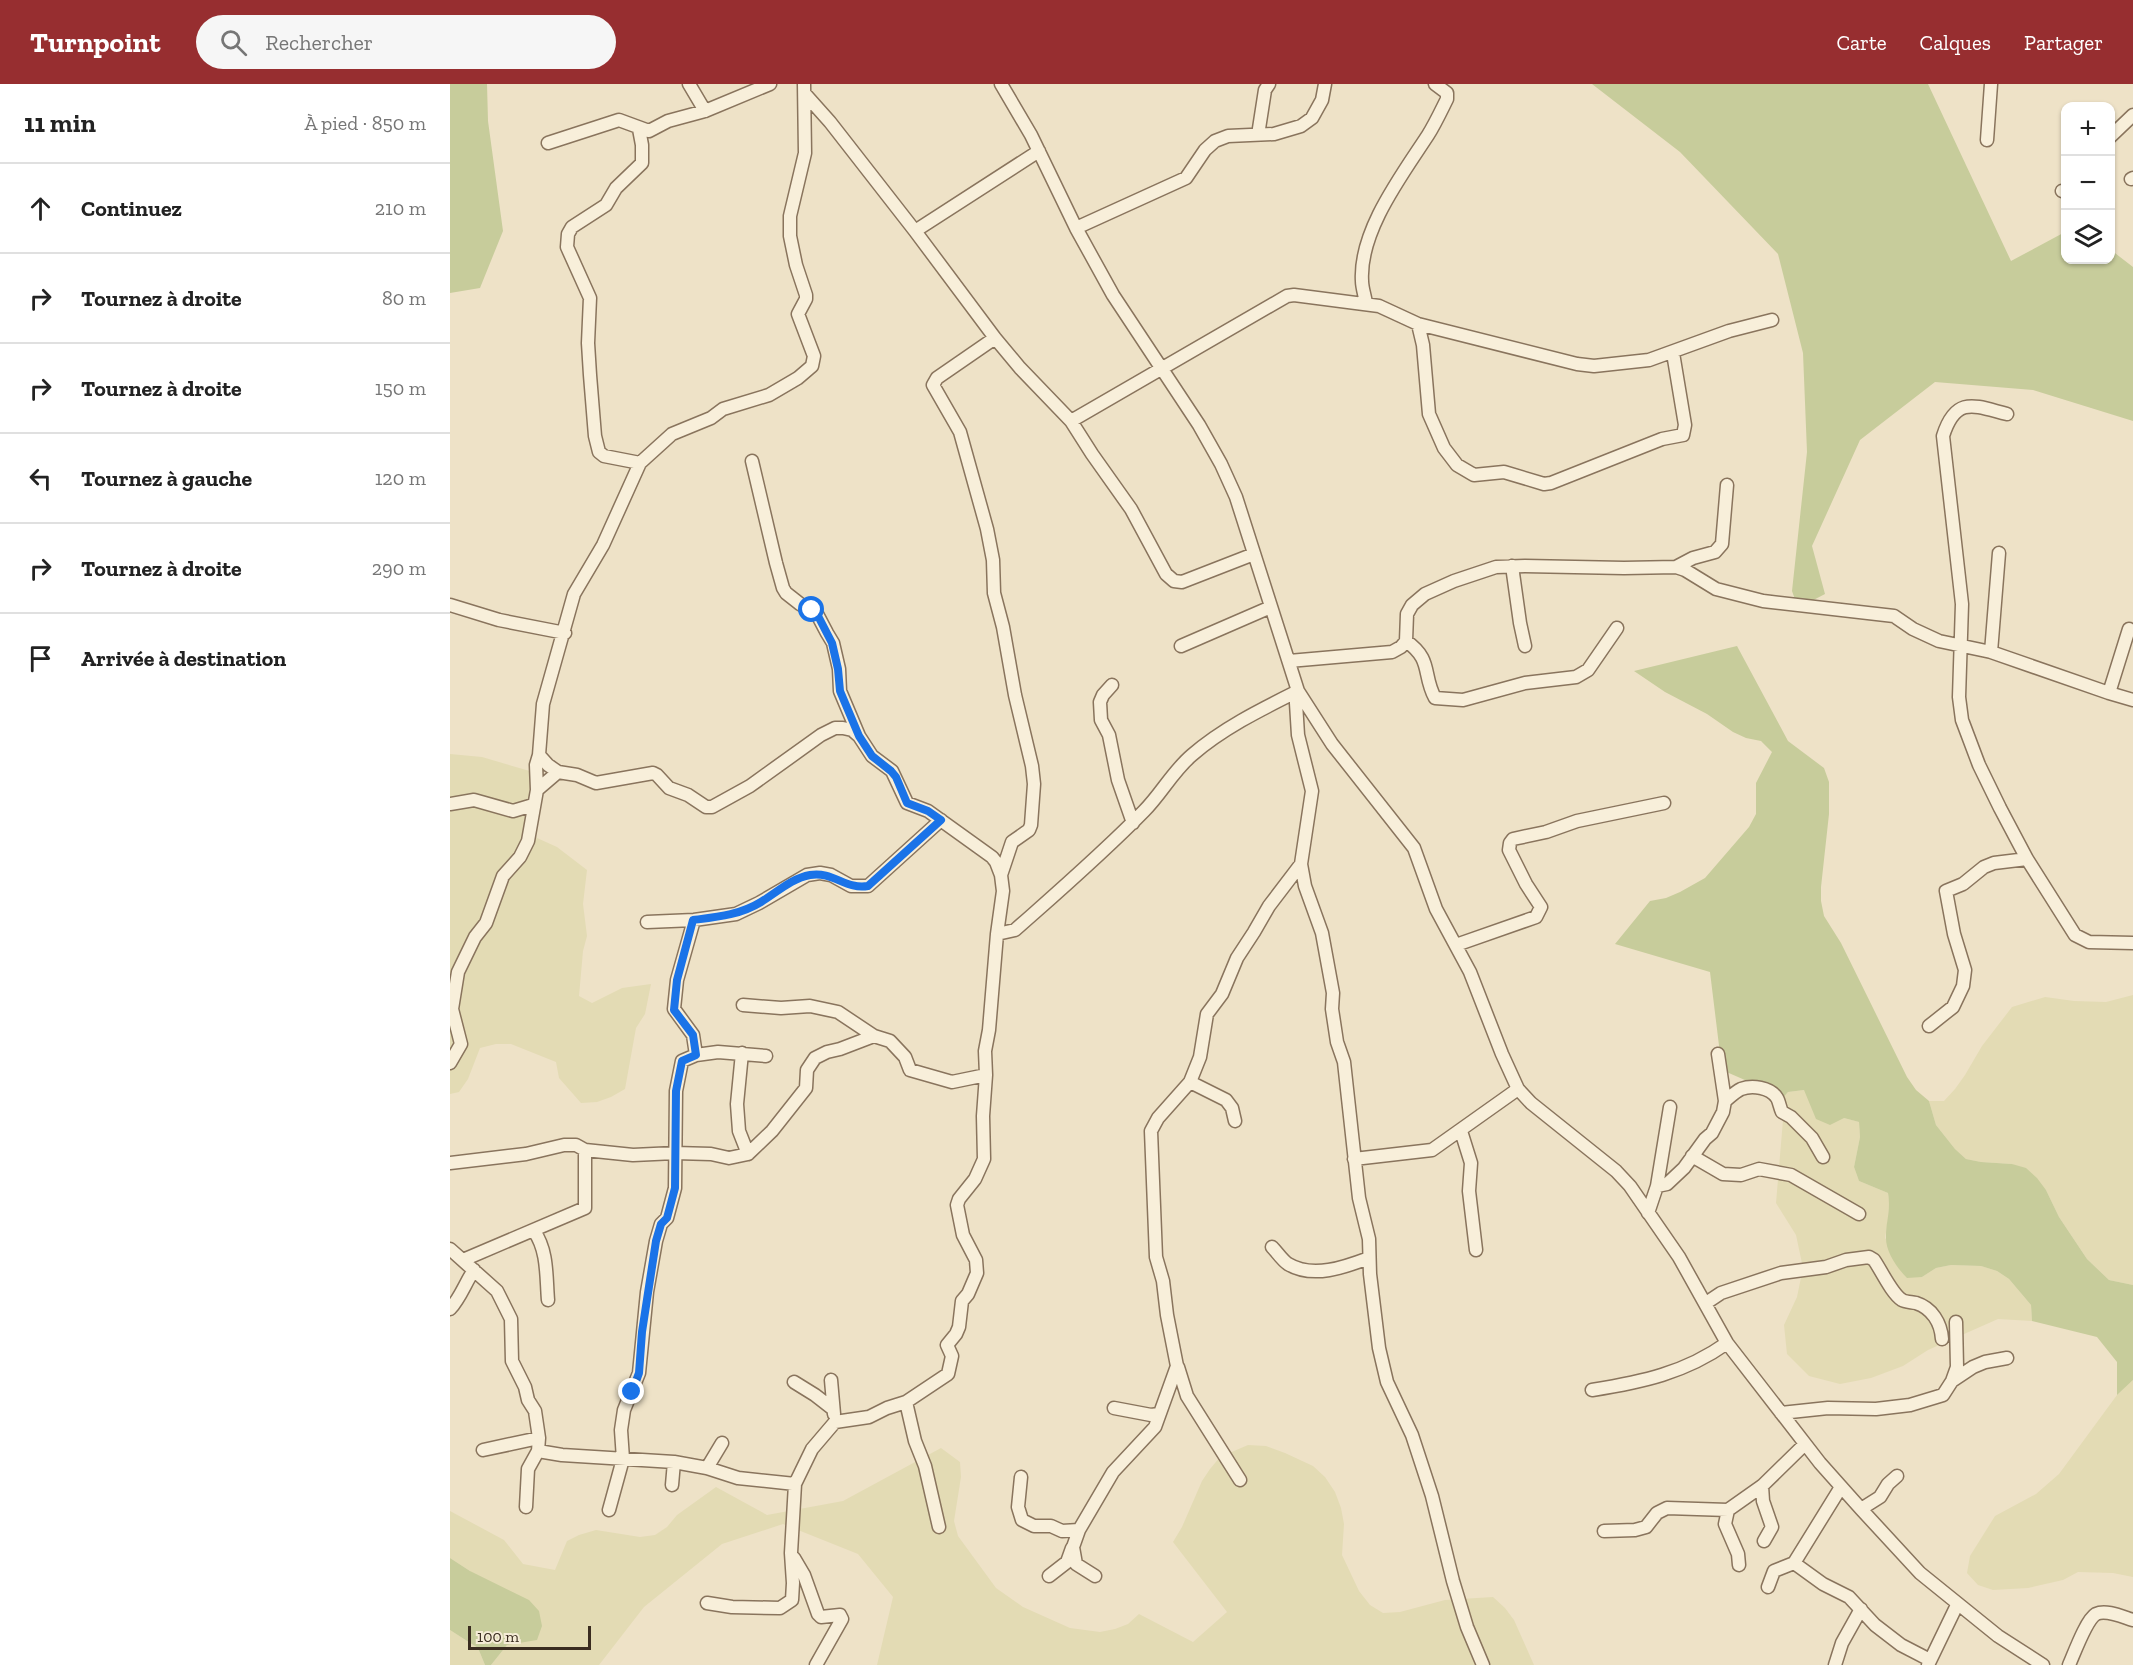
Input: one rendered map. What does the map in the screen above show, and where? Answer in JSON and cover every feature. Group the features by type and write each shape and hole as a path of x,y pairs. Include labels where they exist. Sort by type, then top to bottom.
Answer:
{"street":[{"path":"689,84 705,111"},
{"path":"549,143 619,120 649,131 668,121 705,111 770,84"},
{"path":"1001,84 1039,151 1076,228 1113,295 1221,464 1236,497 1298,691 1332,744 1414,848 1436,909 1470,972 1518,1089 1531,1104 1616,1171 1630,1186 1679,1257 1727,1343 1841,1487 1920,1574 1998,1636 2043,1665"},
{"path":"1258,135 1265,90 1269,84"},
{"path":"1076,228 1186,178 1205,150 1215,141 1228,136 1274,134 1301,126 1312,118 1322,100 1325,84"},
{"path":"1366,303 1362,270 1370,237 1392,188 1428,134 1447,99 1445,90 1435,84"},
{"path":"1987,140 1991,84"},
{"path":"805,89 995,338 1020,368 1071,421 1131,509 1166,574 1174,581 1182,582 1254,554"},
{"path":"450,1063 461,1044 452,1009 458,972 475,937 486,923 503,876 520,857 528,842 537,790 536,765 539,755 543,704 577,589 603,545 640,463 672,434 711,418 723,409 769,394 798,378 812,366 814,356 798,314 806,296 789,236 790,216 805,153 805,89"},
{"path":"2115,132 2133,116"},
{"path":"639,129 642,163 616,188 606,205 572,227 568,234 567,247 590,298 588,343 599,452 604,456 640,463"},
{"path":"915,231 1039,151"},
{"path":"1071,421 1287,296 1304,295 1366,303 1379,306 1418,324 1577,364 1594,366 1649,360 1729,331 1772,320"},
{"path":"1418,324 1423,345 1429,414 1442,442 1457,465 1474,475 1504,472 1544,484 1662,439 1683,435 1684,425 1673,353"},
{"path":"995,338 937,378 933,385 960,432 987,529 993,560 994,593 1033,775 1031,825 1029,830 1012,842 1001,875"},
{"path":"2007,414 1971,405 1963,406 1954,414 1943,436 1962,604 1959,697 1962,720 1979,765 2000,808 2027,859 2075,935 2089,942 2133,943"},
{"path":"706,1604 780,1608 792,1600 791,1553 795,1484 812,1449 833,1424 869,1418 887,1408 906,1402 948,1374 952,1356 947,1345 959,1327 962,1301 968,1294 977,1273 976,1260 963,1235 957,1205 975,1179 984,1159 983,1116 986,1075 984,1051 989,1030 1003,891 1001,875 992,857 928,811 907,803 896,777 872,756 859,736 840,691 838,669 832,643 827,633 817,614 800,604 783,588 752,461"},
{"path":"1676,567 1693,558 1715,552 1722,544 1727,485"},
{"path":"1991,652 1999,553"},
{"path":"1512,566 1525,646"},
{"path":"1289,661 1392,652 1406,641 1407,614 1412,605 1425,594 1454,581 1496,567 1676,567 1716,589 1763,601 1894,616 1913,629 1939,641 1991,652 2133,700"},
{"path":"450,605 499,620 565,633"},
{"path":"1181,645 1271,607"},
{"path":"1406,641 1424,658 1431,691 1436,698 1463,700 1525,683 1576,677 1588,670 1617,628"},
{"path":"2109,693 2130,629"},
{"path":"1112,685 1102,695 1101,720 1109,735 1118,780 1132,823"},
{"path":"997,934 1015,930 1107,849 1152,803 1178,769 1194,753 1250,715 1298,691"},
{"path":"1298,691 1296,703 1298,735 1312,791 1301,864 1305,886 1322,933 1333,993 1332,1009 1337,1042 1344,1062 1359,1198 1369,1239 1379,1348 1387,1382 1412,1435 1432,1496 1467,1627 1483,1665"},
{"path":"539,755 558,772 596,783 653,773 669,788 688,795 706,807 712,807 750,786 771,768 821,735 843,728 852,730 859,736"},
{"path":"537,790 558,772"},
{"path":"450,804 474,800 513,810 533,805"},
{"path":"1456,945 1536,917 1540,912 1538,899 1526,884 1509,850 1513,839 1546,832 1577,821 1664,803"},
{"path":"647,922 693,920 736,914 807,875 820,873 831,875 851,886 868,886 941,820"},
{"path":"1929,1026 1953,1007 1963,986 1965,970 1954,934 1946,891 1963,884 1984,867 1994,863 2027,859"},
{"path":"1240,1480 1187,1396 1178,1365 1167,1315 1163,1281 1156,1257 1151,1131 1158,1118 1190,1082 1200,1057 1207,1014 1222,994 1237,958 1269,906 1301,864"},
{"path":"693,920 677,980 674,1010 693,1035 696,1055"},
{"path":"743,1005 781,1008 810,1006 838,1012 874,1036 890,1041 904,1057 910,1070 952,1083 986,1075"},
{"path":"450,1163 526,1154 564,1145 576,1145 585,1150 633,1155 711,1154 729,1158 748,1154 772,1131 806,1088 807,1070 815,1058 874,1036"},
{"path":"609,1510 623,1459 621,1430 624,1410 639,1373 644,1316 656,1241 661,1224 667,1218 675,1188 676,1091 682,1061 696,1055 718,1052 766,1056"},
{"path":"742,1053 737,1104 738,1122 748,1154"},
{"path":"1657,1186 1667,1184 1684,1168 1712,1133 1724,1112 1725,1101 1718,1054"},
{"path":"1190,1082 1226,1100 1232,1108 1235,1121"},
{"path":"1725,1101 1738,1091 1747,1088 1760,1088 1769,1092 1777,1098 1782,1112 1791,1117 1812,1138 1823,1157"},
{"path":"1354,1159 1432,1150 1518,1089"},
{"path":"1648,1214 1657,1186 1670,1107"},
{"path":"1461,1131 1470,1163 1469,1191 1476,1250"},
{"path":"464,1260 585,1208 585,1150"},
{"path":"1692,1156 1723,1174 1741,1175 1759,1169 1791,1175 1859,1214"},
{"path":"534,1231 541,1241 545,1259 548,1300"},
{"path":"1272,1247 1286,1263 1299,1269 1317,1271 1340,1269 1370,1258"},
{"path":"450,1249 497,1291 511,1319 512,1361 535,1411 539,1438 538,1451 528,1468 526,1507"},
{"path":"1706,1303 1721,1293 1773,1275 1826,1267 1846,1260 1869,1257 1874,1260 1902,1300 1920,1305 1931,1312 1940,1324 1942,1340"},
{"path":"450,1309 460,1299 474,1270"},
{"path":"1781,1413 1828,1408 1876,1409 1910,1405 1943,1395 1957,1367 1956,1322"},
{"path":"1592,1390 1642,1382 1678,1370 1705,1358 1727,1343"},
{"path":"1952,1381 1973,1367 2007,1358"},
{"path":"1049,1576 1067,1562 1079,1530 1113,1473 1155,1427 1178,1365"},
{"path":"831,1380 834,1416 841,1421"},
{"path":"794,1382 833,1409"},
{"path":"906,1402 915,1441 925,1466 939,1527"},
{"path":"1114,1408 1151,1415 1159,1414"},
{"path":"483,1450 539,1438"},
{"path":"706,1468 722,1443"},
{"path":"1604,1531 1635,1530 1646,1527 1657,1514 1667,1508 1728,1510 1761,1486 1806,1444"},
{"path":"538,1451 674,1462 706,1468 738,1478 795,1484"},
{"path":"672,1485 674,1462"},
{"path":"1861,1509 1880,1497 1888,1484 1897,1476"},
{"path":"1021,1477 1018,1507 1022,1520 1034,1526 1052,1526 1062,1531 1079,1530"},
{"path":"1761,1486 1763,1501 1772,1527 1764,1541"},
{"path":"1768,1587 1774,1571 1794,1563 1841,1487"},
{"path":"1728,1510 1725,1524 1738,1554 1739,1565"},
{"path":"1073,1547 1076,1564 1095,1576"},
{"path":"791,1553 804,1575 818,1614 821,1617 840,1615 842,1619 816,1665"},
{"path":"1794,1563 1823,1584 1849,1597 1875,1625 1900,1645 1929,1662 1957,1605"},
{"path":"1835,1665 1842,1644 1861,1610"},
{"path":"2069,1665 2087,1625 2095,1614 2103,1612 2133,1620"}],"shaded area":[{"path":"450,754 482,757 533,772 529,794 534,800 532,827 537,838 557,847 587,870 583,904 587,936 583,951 579,996 592,1003 622,988 651,984 645,1014 636,1028 625,1089 611,1097 597,1102 581,1103 559,1078 556,1062 511,1044 496,1044 480,1048 468,1079 459,1092 450,1094"},
{"path":"2133,995 2133,1285 2109,1280 2087,1259 2059,1217 2046,1190 2012,1164 1966,1159 1936,1125 1929,1101 1944,1101 1955,1089 1982,1046 2012,1007 2045,997 2106,1002"},
{"path":"1804,1090 1844,1118 1859,1122 1860,1137 1854,1167 1859,1181 1888,1193 1890,1208 1885,1238 1922,1277 1936,1268 1951,1265 1981,1266 1997,1271 2009,1279 2031,1305 2032,1321 1998,1319 1928,1350 1903,1366 1871,1378 1840,1384 1809,1376 1787,1354 1784,1325 1797,1297 1803,1268 1796,1235 1776,1203 1783,1120 1776,1106 1788,1092"},
{"path":"2133,1380 2133,1577 2113,1573 2078,1572 2063,1580 2028,1588 1993,1590 1978,1585 1967,1573 1970,1556 1995,1516 2036,1494 2059,1474 2117,1395"},
{"path":"1248,1445 1266,1446 1285,1453 1313,1466 1325,1477 1335,1492 1341,1508 1344,1524 1342,1555 1359,1591 1370,1605 1383,1613 1400,1612 1445,1600 1493,1597 1514,1620 1534,1665 877,1665 893,1597 858,1554 783,1524 722,1544 644,1607 599,1665 491,1665 507,1645 470,1571 450,1558 450,1511 504,1540 523,1564 555,1570 567,1541 596,1530 640,1537 655,1535 667,1527 677,1515 716,1487 767,1515 843,1501 941,1448 960,1462 961,1477 954,1521 958,1536 996,1588 1023,1607 1070,1628 1100,1632 1115,1629 1128,1624 1139,1614 1193,1642 1227,1612 1173,1542 1210,1469 1220,1457"},
{"path":"450,1630 478,1648 485,1665 450,1665"}],"green space":[{"path":"450,84 487,84 488,121 503,231 480,288 450,293"},
{"path":"1592,84 1928,84 2011,261 2061,234 2061,264 2115,264 2115,253 2133,267 2133,421 2033,390 1935,382 1860,440 1812,546 1825,594 1798,608 1792,591 1807,452 1803,353 1778,254 1680,152"},
{"path":"1737,646 1788,741 1824,768 1829,782 1829,814 1821,887 1824,916 1841,943 1907,1077 1916,1090 1929,1101 1936,1125 1966,1159 2012,1164 2026,1168 2046,1190 2059,1217 2087,1259 2109,1280 2133,1285 2133,1380 2117,1395 2117,1362 2097,1337 2032,1321 2031,1305 2009,1279 1997,1271 1981,1266 1951,1265 1936,1268 1922,1277 1907,1278 1887,1247 1888,1193 1859,1181 1854,1167 1860,1137 1859,1122 1844,1118 1830,1125 1816,1119 1804,1090 1788,1092 1776,1106 1754,1084 1722,1070 1710,972 1615,944 1650,901 1666,898 1705,878 1749,827 1756,814 1756,783 1772,752 1761,741 1733,732 1634,671"},
{"path":"450,1558 470,1571 529,1600 539,1611 542,1626 537,1640 507,1645 491,1665 485,1665 478,1648 450,1630"}],"route":[{"path":"632,1392 639,1373 647,1292 656,1241 661,1224 667,1218 675,1188 676,1091 682,1061 696,1055 693,1035 674,1010 677,980 693,920 736,914 807,875 820,873 831,875 851,886 868,886 941,820 928,811 907,803 896,777 872,756 859,736 840,691 832,643 817,614 812,610"}]}
